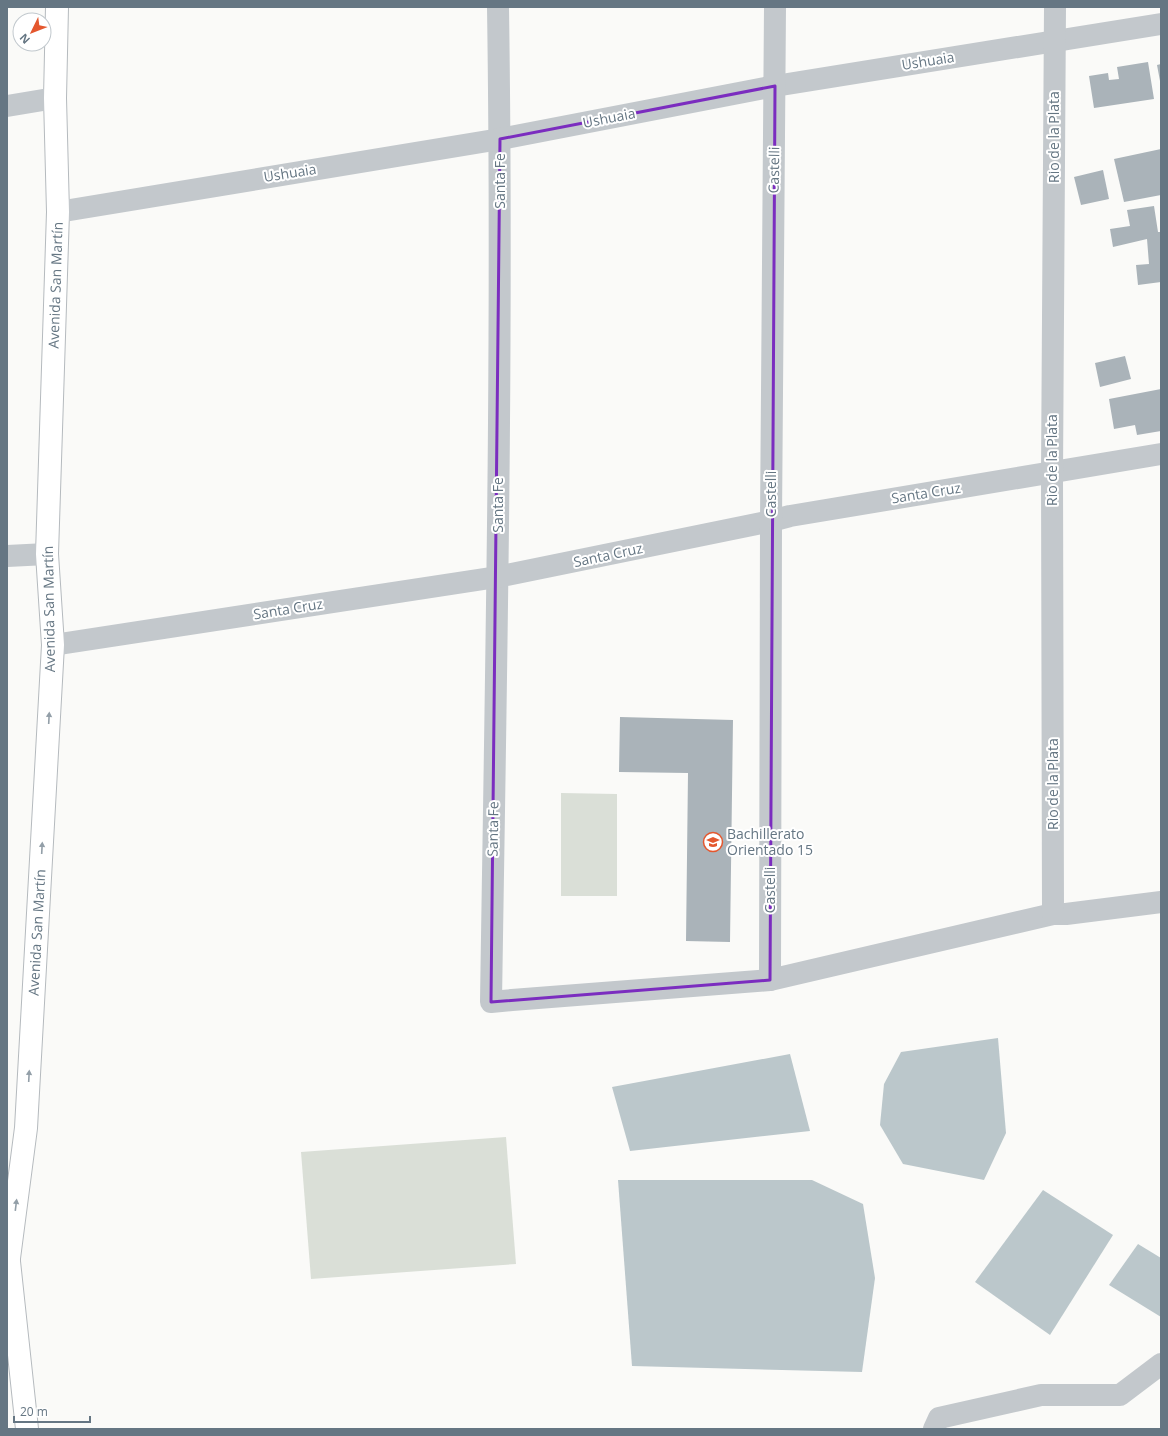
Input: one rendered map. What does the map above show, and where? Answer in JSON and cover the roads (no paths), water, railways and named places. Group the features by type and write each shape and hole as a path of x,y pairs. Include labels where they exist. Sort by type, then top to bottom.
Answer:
{"main road":[{"name":"Avenida San Martín","path":"27,1429 8,1249 26,1128 53,645 47,554 58,212 55,98 57,7"}],"street":[{"name":"Santa Fe","path":"498,7 500,139 497,577 491,1002 770,980"},
{"name":"Castelli","path":"770,980 771,521 775,7"},
{"name":"Rio de la Plata","path":"1053,914 1052,472 1055,7"},
{"name":"Ushuaia","path":"58,212 500,139 775,86 1161,24"},
{"path":"7,106 55,98"},
{"name":"Santa Cruz","path":"53,645 497,577 790,516 1161,454"},
{"path":"7,556 47,554"},
{"path":"770,980 1053,914 1066,914 1161,902"},
{"path":"934,1429 939,1418 1041,1395 1120,1395 1161,1364"}],"place":[{"name":"Bachillerato Orientado 15","path":"713,842"}]}
